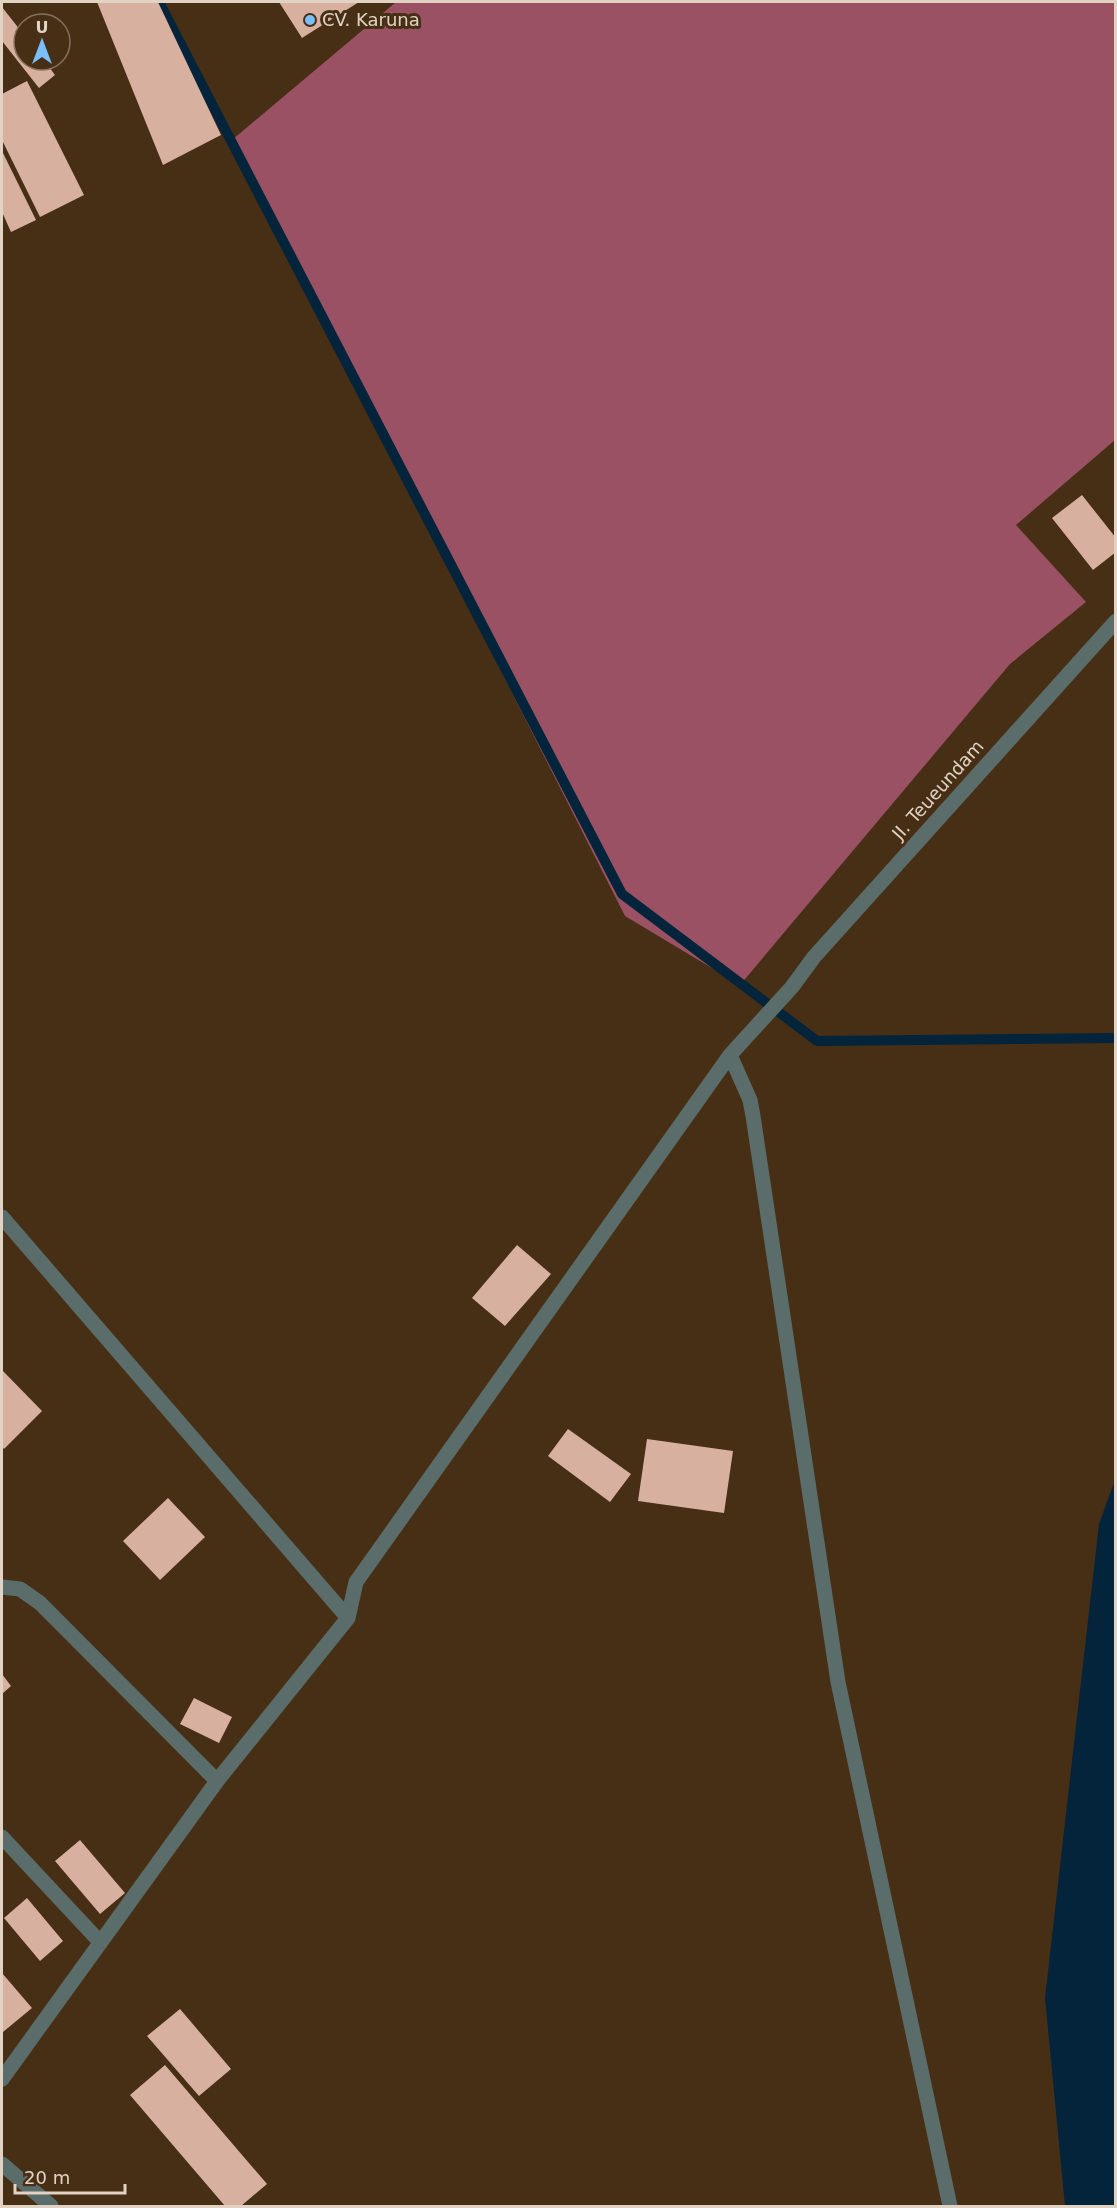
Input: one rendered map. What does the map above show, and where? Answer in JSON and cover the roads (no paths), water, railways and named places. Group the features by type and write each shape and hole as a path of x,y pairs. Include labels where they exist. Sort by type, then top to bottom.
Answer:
{"street":[{"name":"JI. Teueundam","path":"348,1618 356,1582 730,1055 792,987 821,948 1116,621"},
{"path":"730,1055 750,1100 753,1116 838,1682 950,2206"},
{"path":"2,1217 348,1618 217,1781 2,2079"},
{"path":"2,1587 20,1589 40,1603 217,1781"},
{"path":"2,1837 100,1942"},
{"path":"2,2164 51,2206"}],"water":[{"path":"1115,1480 1115,2206 1065,2206 1045,1998 1099,1524"}],"waterway":[{"path":"159,2 622,894 817,1041 1116,1038"}],"place":[{"name":"CV. Karuna","path":"310,20"}]}
